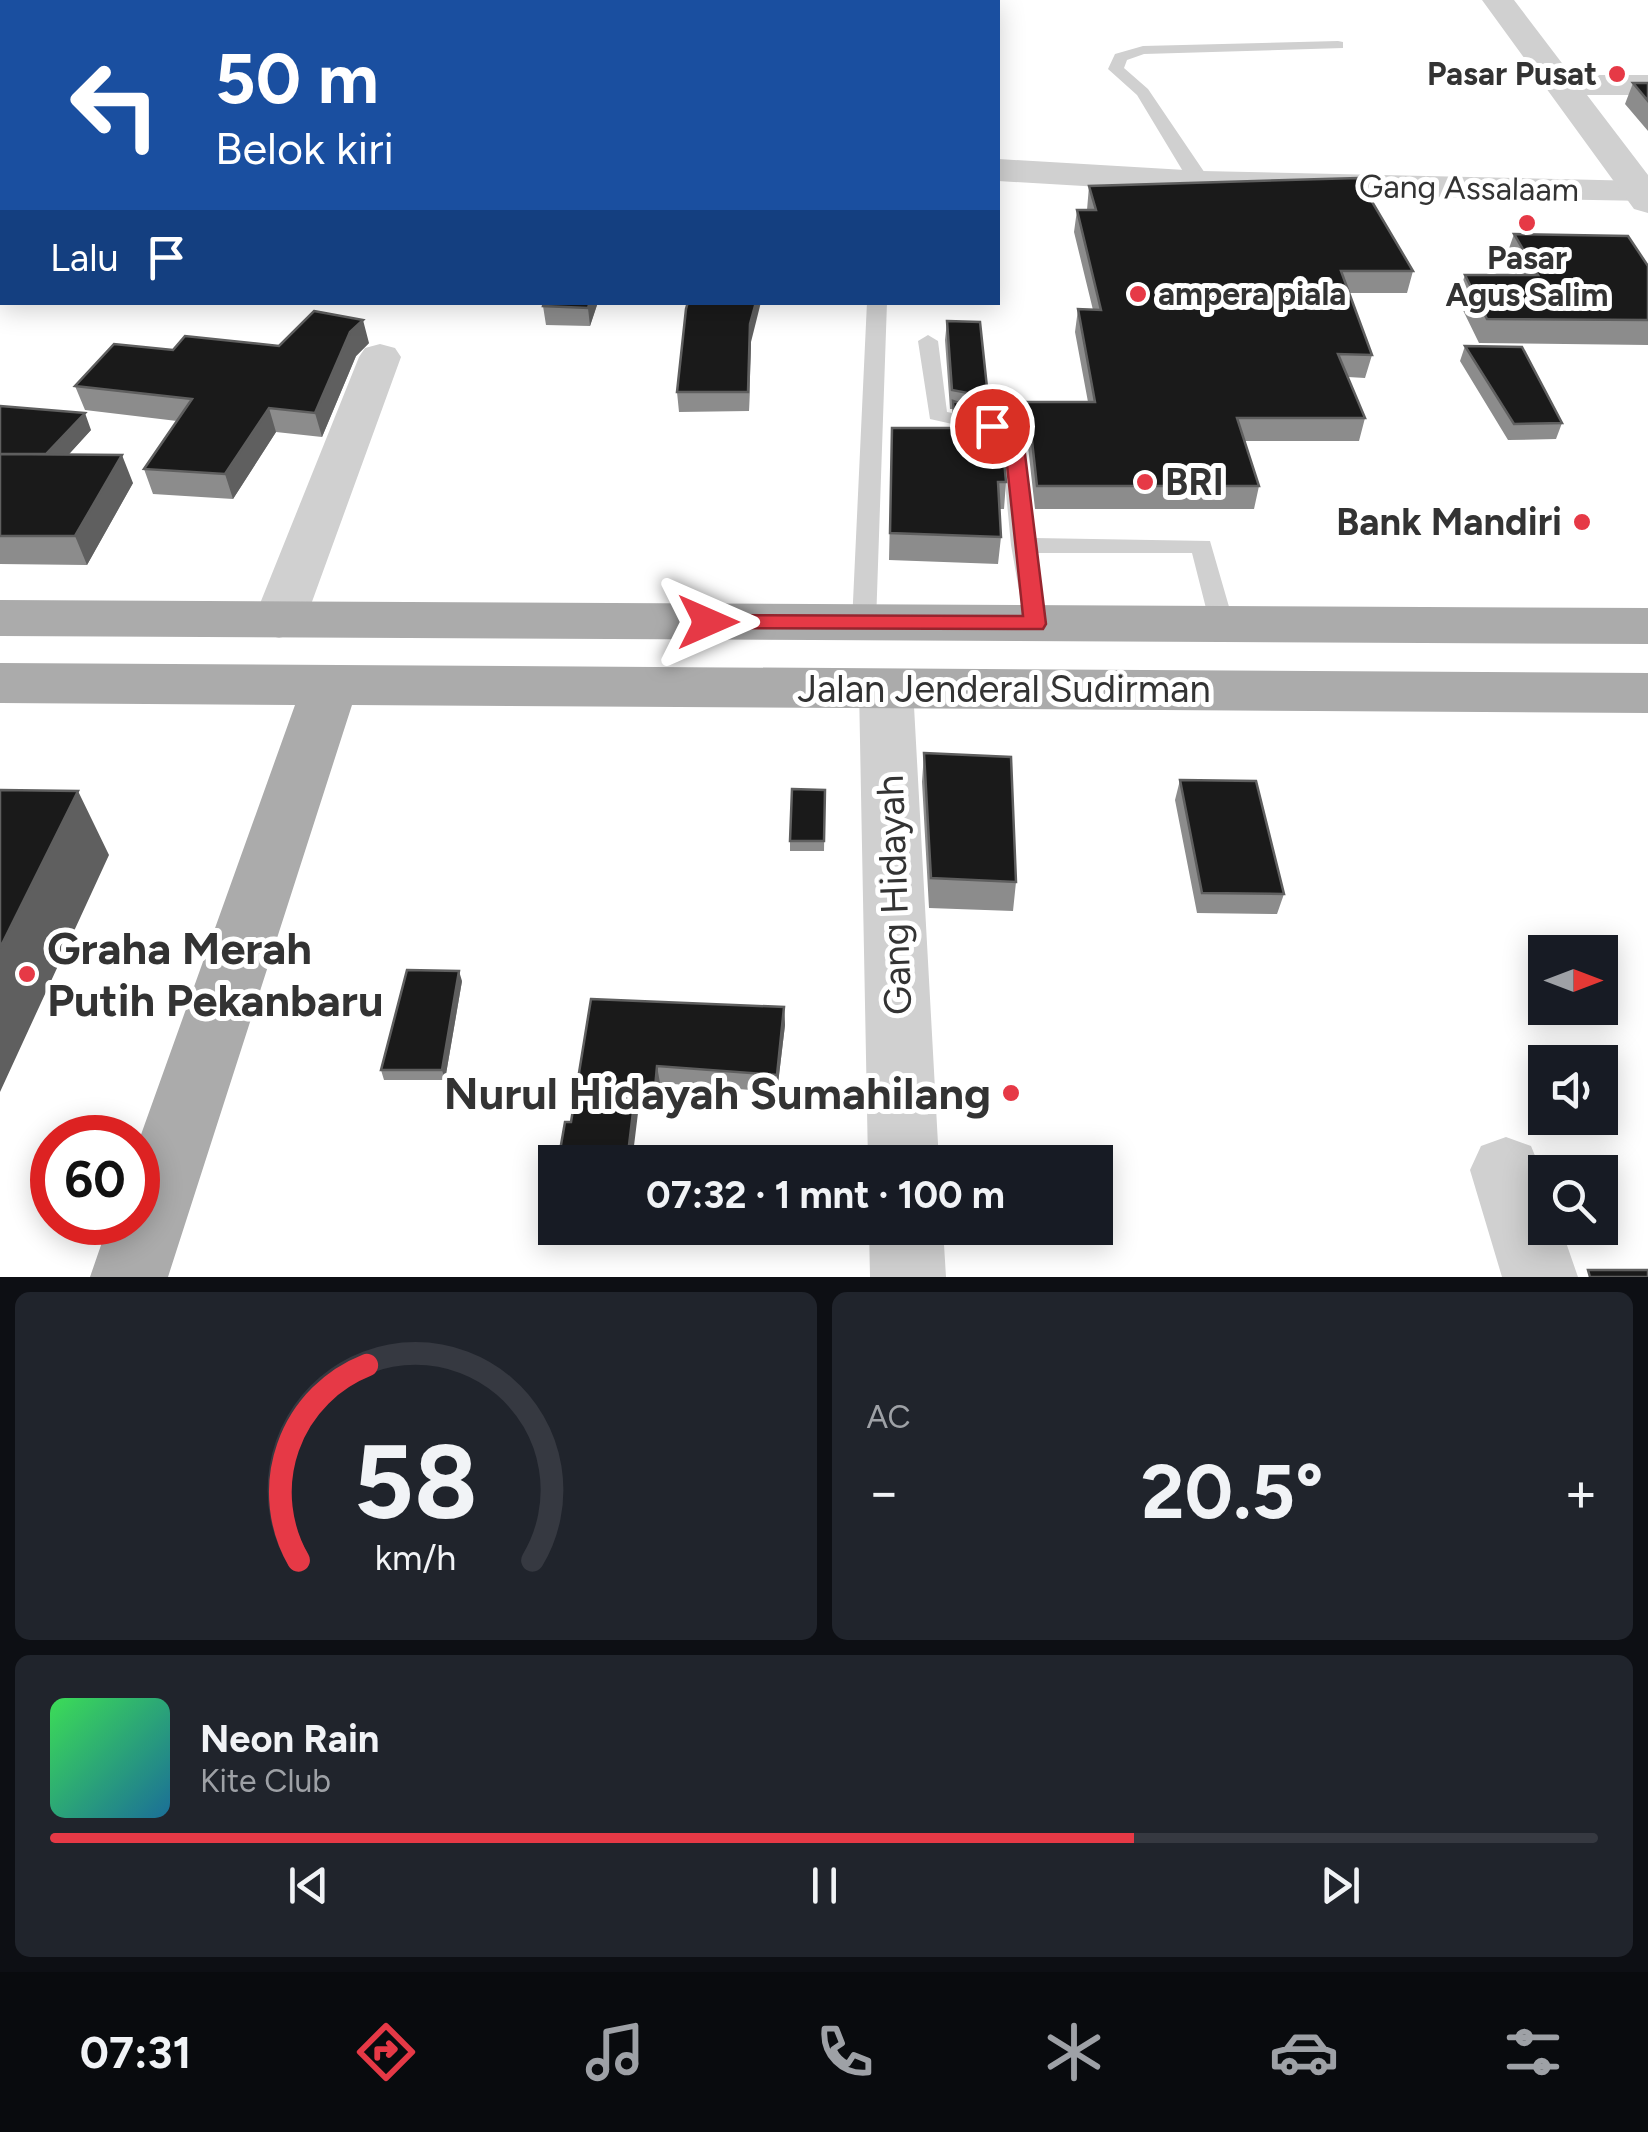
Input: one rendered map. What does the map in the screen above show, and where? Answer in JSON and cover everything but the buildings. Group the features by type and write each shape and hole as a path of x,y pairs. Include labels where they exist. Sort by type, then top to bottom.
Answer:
{"main road":[{"name":"Jalan Jenderal Sudirman","path":"0,618 1648,626"},
{"name":"Jalan Jenderal Sudirman","path":"0,683 1648,693"},
{"path":"129,1277 330,686"}],"street":[{"path":"1498,0 1566,85 1645,196"},
{"path":"1566,85 1648,85"},
{"name":"Gang Assalaam","path":"1000,170 1202,182 1645,196"},
{"path":"279,621 380,357"},
{"name":"Gang Hidayah","path":"886,688 903,1145"},
{"path":"1506,1170 1540,1277"},
{"path":"907,1245 908,1277"}],"lane":[{"path":"1202,182 1190,170 1143,91 1116,70 1120,57 1143,50 1338,46"},
{"path":"864,623 876,305"},
{"path":"928,341 937,415 950,422 992,426 1012,438 1035,624"},
{"path":"1023,545 1202,546 1222,624"}],"place":[{"name":"Pasar Pusat","path":"1617,74"},
{"name":"Pasar Agus Salim","path":"1527,223"},
{"name":"ampera piala","path":"1138,294"},
{"name":"BRI","path":"1145,482"},
{"name":"Bank Mandiri","path":"1582,522"},
{"name":"Graha Merah Putih Pekanbaru","path":"27,974"},
{"name":"Nurul Hidayah Sumahilang","path":"1011,1093"}],"route":[{"path":"708,622 1035,624 1014,446 1006,431 992,426"}]}
